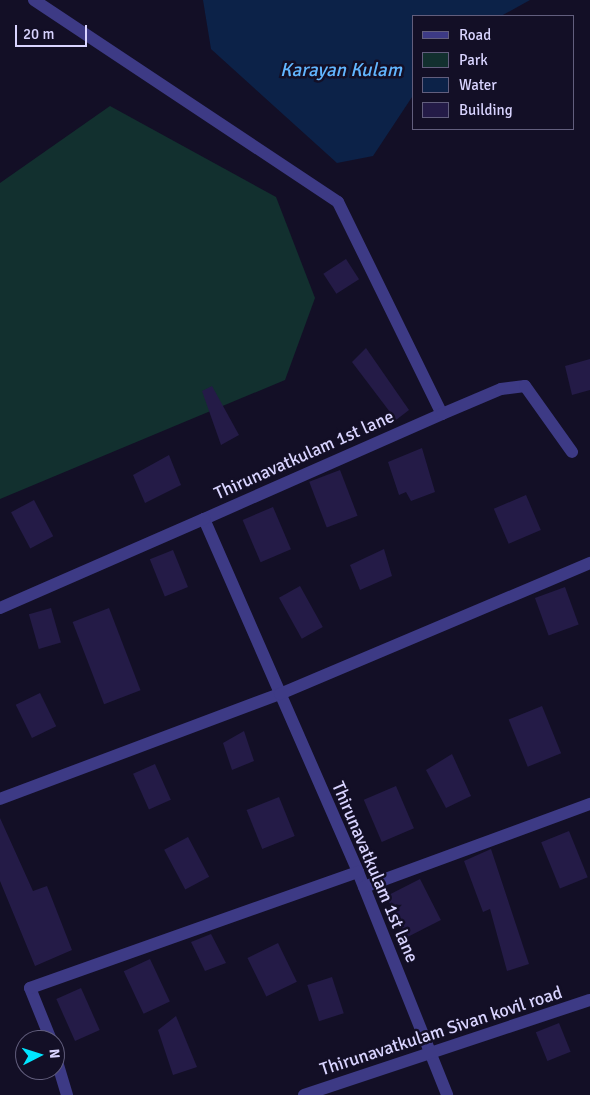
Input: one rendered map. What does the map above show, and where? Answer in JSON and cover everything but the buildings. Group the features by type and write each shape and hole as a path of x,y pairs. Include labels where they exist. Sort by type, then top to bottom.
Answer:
{"street":[{"path":"34,0 338,202 442,414"},
{"name":"Thirunavatkulam 1st lane","path":"447,1095 358,872 204,519 502,389 525,386 572,452"},
{"path":"0,608 204,519"},
{"path":"0,799 280,694 590,563"},
{"path":"364,887 590,804"},
{"path":"46,1030 30,988 358,872"},
{"name":"Thirunavatkulam Sivan kovil road","path":"304,1095 430,1050 590,1000"},
{"path":"62,1080 67,1095"}],"green space":[{"path":"110,106 276,197 315,298 285,380 0,499 0,183"}],"water":[{"name":"Karayan Kulam","path":"203,0 530,0 503,15 412,15 412,97 373,156 337,163 211,49"}]}
